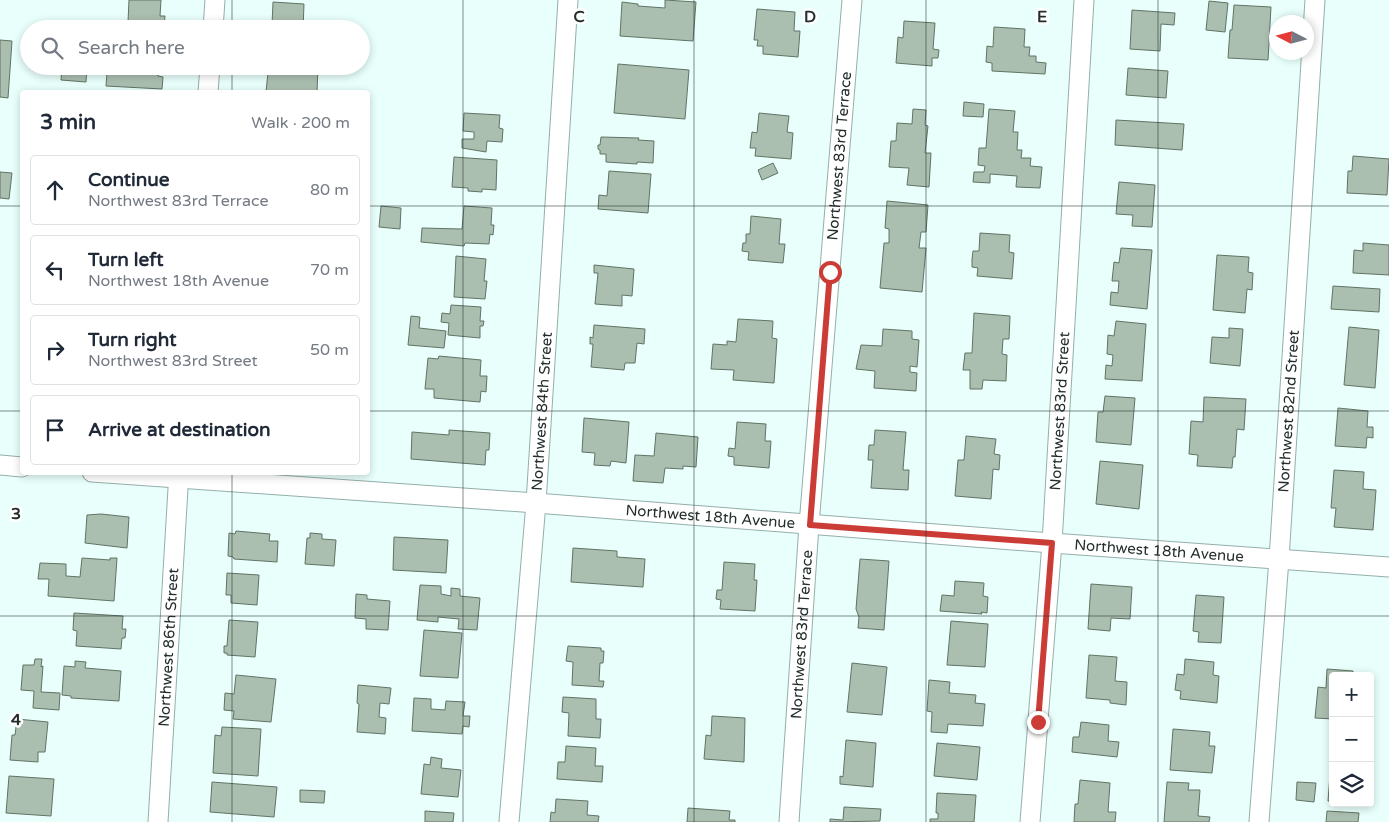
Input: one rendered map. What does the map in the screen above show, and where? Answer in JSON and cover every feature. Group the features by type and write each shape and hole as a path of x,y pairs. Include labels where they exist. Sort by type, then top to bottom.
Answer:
{"street":[{"path":"214,20 215,0"},
{"name":"Northwest 84th Street","path":"509,822 536,503 568,0"},
{"name":"Northwest 83rd Terrace","path":"789,822 810,525 852,0"},
{"name":"Northwest 83rd Street","path":"1030,822 1052,543 1084,0"},
{"name":"Northwest 82nd Street","path":"1259,822 1279,559 1315,0"},
{"path":"208,90 209,75"},
{"path":"0,465 20,467"},
{"name":"Northwest 18th Avenue","path":"157,475 1389,567"},
{"name":"Northwest 86th Street","path":"158,822 179,476"}],"building":[{"path":"129,0 161,0 160,16 165,16 165,20 128,20"},
{"path":"665,0 696,2 693,41 620,36 622,2 638,4 638,6 665,8"},
{"path":"1209,1 1228,3 1225,32 1206,30"},
{"path":"273,2 304,4 303,20 272,20"},
{"path":"1234,5 1271,7 1271,15 1269,15 1268,60 1228,58 1230,30 1232,30"},
{"path":"757,9 795,12 794,31 800,31 798,57 763,54 763,46 757,46 758,40 754,40"},
{"path":"1132,10 1175,13 1174,25 1161,24 1160,51 1130,49"},
{"path":"904,21 935,23 933,49 939,50 938,58 932,58 932,66 896,63 898,37 903,38"},
{"path":"994,27 1025,29 1024,47 1030,47 1029,56 1036,56 1036,62 1046,63 1045,74 992,71 992,63 986,62 987,46 993,47"},
{"path":"0,40 12,41 8,98 0,97"},
{"path":"618,64 689,70 685,119 614,113"},
{"path":"1128,68 1168,71 1166,98 1126,95"},
{"path":"61,75 86,75 86,82 61,80"},
{"path":"107,75 158,75 163,77 162,89 106,86"},
{"path":"268,75 318,75 317,90 266,90"},
{"path":"964,102 984,104 983,117 963,116"},
{"path":"913,109 926,110 925,125 928,126 925,153 931,153 929,187 907,185 909,168 889,167 891,141 896,141 897,123 912,124"},
{"path":"989,109 1015,111 1013,132 1018,132 1017,150 1022,150 1021,158 1031,158 1030,166 1042,167 1040,188 1016,187 1017,176 990,174 990,183 973,182 974,172 984,172 985,166 978,165 979,148 986,148"},
{"path":"464,113 500,115 499,128 503,129 502,142 487,141 486,152 462,148 462,139 474,139 474,132 463,131"},
{"path":"759,113 789,116 787,132 793,133 791,159 755,156 756,148 750,148 752,132 757,133"},
{"path":"1116,120 1184,124 1182,150 1115,145"},
{"path":"601,137 639,138 638,140 654,141 653,163 606,162 606,154 600,154 598,149"},
{"path":"1353,156 1389,159 1387,195 1347,193 1348,171 1352,171"},
{"path":"454,157 497,160 496,190 482,189 482,192 468,191 468,188 452,187"},
{"path":"773,163 778,173 762,180 758,170"},
{"path":"609,171 651,174 648,213 598,209 599,195 607,196"},
{"path":"0,172 12,173 9,199 0,198"},
{"path":"1119,182 1155,185 1152,227 1132,226 1133,215 1116,214"},
{"path":"887,201 928,205 926,232 921,232 919,248 926,248 922,292 880,288 884,243 889,243 889,229 885,228"},
{"path":"381,206 401,208 400,229 379,227"},
{"path":"464,206 492,208 491,225 494,225 493,235 490,234 489,244 465,243 464,246 421,242 422,228 462,229"},
{"path":"751,216 781,219 779,244 785,244 783,263 748,260 749,252 742,251 743,243 746,243 746,234 750,234"},
{"path":"980,233 1010,235 1009,252 1014,253 1012,279 977,276 978,268 972,267 972,259 973,251 979,251"},
{"path":"1363,243 1389,245 1389,275 1353,273 1354,250 1363,251"},
{"path":"1121,248 1152,250 1147,309 1110,305 1111,292 1118,293 1119,281 1112,281 1114,262 1119,263"},
{"path":"1217,255 1249,257 1248,272 1253,273 1252,290 1247,289 1245,313 1213,310"},
{"path":"456,256 486,259 484,281 487,281 485,299 454,297"},
{"path":"594,265 634,269 632,296 622,295 622,306 595,304 598,273 594,273"},
{"path":"1333,286 1380,289 1379,312 1331,309"},
{"path":"451,305 481,307 480,321 484,321 483,326 480,326 480,338 448,335 449,323 441,322 442,313 450,314"},
{"path":"974,313 1010,316 1009,339 1003,339 1002,354 1007,355 1006,381 983,380 982,389 970,389 970,370 963,370 965,353 972,353"},
{"path":"411,316 420,317 419,328 446,331 444,348 408,345"},
{"path":"738,319 773,321 772,338 777,339 774,383 733,380 734,370 711,369 713,344 727,345 727,341 736,342"},
{"path":"1116,321 1146,324 1142,381 1105,379 1106,365 1112,366 1113,355 1107,354 1108,335 1114,336"},
{"path":"594,325 645,329 644,344 637,343 635,363 625,363 624,370 591,367 593,344 590,344 590,337 593,338"},
{"path":"1349,327 1379,330 1375,388 1344,385"},
{"path":"1229,328 1243,329 1240,366 1210,363 1212,337 1229,338"},
{"path":"883,329 912,331 912,339 919,340 917,367 910,366 910,372 917,373 916,391 874,388 875,371 856,369 861,345 882,346"},
{"path":"439,356 481,360 480,376 487,376 486,392 481,391 480,402 434,398 434,389 425,389 428,358 438,359"},
{"path":"1105,396 1135,398 1131,445 1096,442 1098,412 1103,412"},
{"path":"1204,397 1246,399 1244,430 1237,429 1235,457 1233,457 1232,468 1197,466 1198,455 1189,454 1191,421 1203,422"},
{"path":"1338,408 1368,411 1367,427 1373,427 1373,438 1367,437 1366,448 1335,446"},
{"path":"584,418 629,422 626,463 611,461 610,466 594,465 595,453 582,452"},
{"path":"737,422 766,424 765,441 771,441 769,468 734,465 734,457 728,456 729,448 735,449"},
{"path":"449,430 490,433 489,450 486,450 485,465 411,459 412,432 449,435"},
{"path":"875,430 906,432 903,470 909,470 908,490 871,488 873,460 868,460 869,445 874,445"},
{"path":"656,433 698,437 696,467 683,466 683,469 665,468 663,483 633,481 635,455 654,456"},
{"path":"966,436 996,439 994,454 1000,455 999,470 993,469 991,499 955,496 958,460 964,460"},
{"path":"1100,461 1143,465 1139,509 1096,504"},
{"path":"1334,470 1364,472 1363,489 1376,490 1373,530 1334,527 1336,508 1331,508"},
{"path":"101,514 129,517 127,548 85,543 87,515"},
{"path":"236,531 270,534 269,541 278,541 277,562 234,559 228,556 229,533 235,534"},
{"path":"310,533 322,534 322,539 336,540 334,566 305,564 307,538 310,538"},
{"path":"394,537 448,540 446,573 393,570"},
{"path":"573,548 617,551 617,557 645,559 643,587 571,582"},
{"path":"82,558 110,560 110,558 117,558 114,601 48,596 49,579 38,579 40,563 66,564 66,576 80,577"},
{"path":"860,559 889,561 884,630 858,628 859,617 856,609"},
{"path":"724,562 755,564 754,580 757,580 755,611 720,609 721,600 716,599 717,590 722,590"},
{"path":"227,573 259,575 257,605 231,603 231,595 226,595"},
{"path":"955,581 984,583 983,596 988,597 987,613 940,611 942,595 954,596"},
{"path":"1091,584 1132,587 1130,619 1111,618 1110,631 1088,629"},
{"path":"420,585 441,586 441,594 451,596 451,588 460,589 460,596 480,598 477,630 458,629 459,619 438,617 438,622 417,620"},
{"path":"356,594 367,595 367,599 390,601 388,630 366,629 366,619 355,618"},
{"path":"1196,595 1224,597 1221,643 1198,642 1199,632 1193,631"},
{"path":"74,613 123,616 122,629 126,629 125,638 122,638 121,649 76,646 77,631 73,630"},
{"path":"229,620 258,622 255,657 227,655 227,653 224,653 224,646 227,646"},
{"path":"951,621 988,624 985,667 947,665"},
{"path":"424,630 462,633 458,678 420,676"},
{"path":"568,646 601,648 601,651 604,651 603,663 600,663 599,681 604,681 603,687 572,685 573,662 566,661"},
{"path":"1089,655 1117,657 1115,681 1127,682 1126,705 1110,703 1110,700 1086,698"},
{"path":"35,659 42,659 41,692 60,693 59,710 33,708 34,691 21,690 23,665 34,665"},
{"path":"1185,659 1214,662 1213,675 1219,676 1217,703 1180,699 1181,691 1175,690 1177,674 1184,675"},
{"path":"75,661 86,662 85,668 121,671 119,701 71,698 71,696 62,695 64,666 75,667"},
{"path":"852,663 887,667 882,715 847,712"},
{"path":"1327,669 1353,671 1329,672 1329,719 1315,718 1318,687 1326,688"},
{"path":"236,675 276,679 271,722 233,719 234,711 224,710 225,693 234,694"},
{"path":"929,680 950,682 949,693 976,695 975,703 985,704 983,726 948,724 947,733 931,732 932,712 927,711"},
{"path":"358,685 391,688 389,704 380,703 379,717 386,718 385,734 357,732"},
{"path":"563,697 596,699 596,719 601,719 600,738 568,736 569,713 562,712"},
{"path":"414,698 431,699 431,709 445,710 446,701 465,702 463,716 470,716 469,727 463,726 462,734 412,731"},
{"path":"712,716 745,718 744,762 704,759 706,735 711,736"},
{"path":"17,719 48,722 45,752 38,752 38,762 10,760 12,735 15,735"},
{"path":"1081,722 1109,725 1108,741 1119,742 1117,757 1072,752 1073,737 1079,737"},
{"path":"222,727 261,729 258,776 213,773 215,735 221,736"},
{"path":"1173,729 1210,732 1209,746 1215,746 1212,773 1170,770"},
{"path":"846,740 876,743 873,787 840,784 840,776 843,777"},
{"path":"937,743 980,747 977,780 934,776"},
{"path":"566,746 596,748 595,766 603,766 602,782 557,779 558,762 565,762"},
{"path":"431,757 442,759 441,768 461,770 458,797 421,794 424,764 430,765"},
{"path":"9,776 54,779 51,816 6,813"},
{"path":"1080,780 1110,783 1108,812 1116,812 1115,822 1074,822 1075,804 1078,804"},
{"path":"212,782 277,787 274,817 210,812"},
{"path":"1167,782 1189,783 1188,790 1200,790 1198,816 1210,817 1209,822 1164,822"},
{"path":"1297,782 1316,783 1314,802 1296,800"},
{"path":"300,790 325,791 324,803 300,802"},
{"path":"937,793 976,795 974,822 930,822 930,819 938,819 938,813 936,813"},
{"path":"556,799 588,801 587,815 599,816 598,822 550,822 551,812 555,813"},
{"path":"844,807 881,809 880,821 830,822 830,819 843,820"},
{"path":"688,808 730,811 729,820 735,820 735,822 687,822"},
{"path":"425,811 454,813 453,822 425,822"},
{"path":"1327,811 1359,813 1358,822 1326,822"}],"route":[{"path":"830,272 810,525 1052,543 1038,722"}]}
